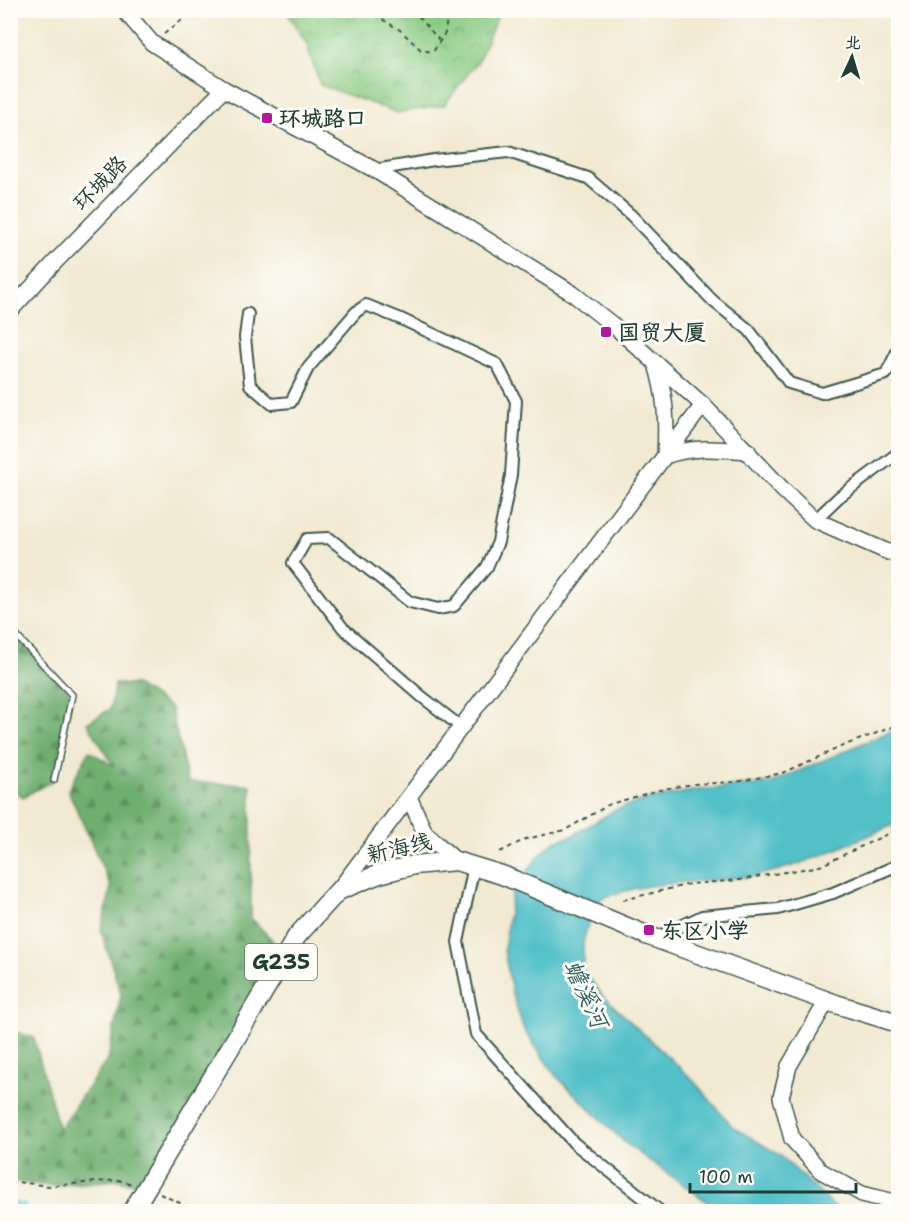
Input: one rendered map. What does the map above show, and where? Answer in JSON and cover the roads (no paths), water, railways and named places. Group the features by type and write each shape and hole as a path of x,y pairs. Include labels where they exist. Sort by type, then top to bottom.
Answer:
{"main road":[{"name":"新海线","path":"132,1212 297,936 338,891 379,874 414,865 456,861 502,875 656,938 826,1001 898,1023"}],"street":[{"path":"124,10 152,43 224,89 375,170 573,293 704,405 784,491 815,520 888,552 898,554"},
{"name":"环城路","path":"10,311 224,89"},
{"path":"375,170 434,160 508,152 588,178 631,215 713,301 749,330 789,383 822,393 886,374 898,350"},
{"path":"248,314 244,337 250,385 272,404 291,402 308,368 356,312 366,305 497,364 516,401 511,475 498,542 487,567 454,606 438,609 410,602 329,538 308,539 293,563 343,628 421,696 461,727"},
{"path":"655,362 664,392 666,409 665,456"},
{"path":"338,891 704,405"},
{"path":"665,456 679,451 719,449 748,452"},
{"path":"815,520 839,497 898,453"},
{"path":"409,797 425,833 456,861"},
{"path":"474,866 458,942 476,1034 574,1143 662,1212"},
{"path":"656,938 702,916 778,909 833,893 898,866"},
{"path":"826,1001 789,1066 781,1097 792,1139 821,1171 861,1194 898,1203"}],"lane":[{"path":"10,629 72,695 54,780"}],"water":[{"path":"898,728 898,823 826,853 770,872 631,889 594,902 583,943 583,970 603,996 693,1080 733,1127 780,1155 839,1211 720,1211 625,1143 555,1075 524,1030 512,993 504,950 512,893 537,858 555,841 572,836 615,810 645,800 697,790 771,783"}],"waterway":[{"name":"蟾溪河","path":"10,1211 19,1212"}],"place":[{"name":"环城路口","path":"267,118"},
{"name":"国贸大厦","path":"606,332"},
{"name":"东区小学","path":"649,930"}]}
